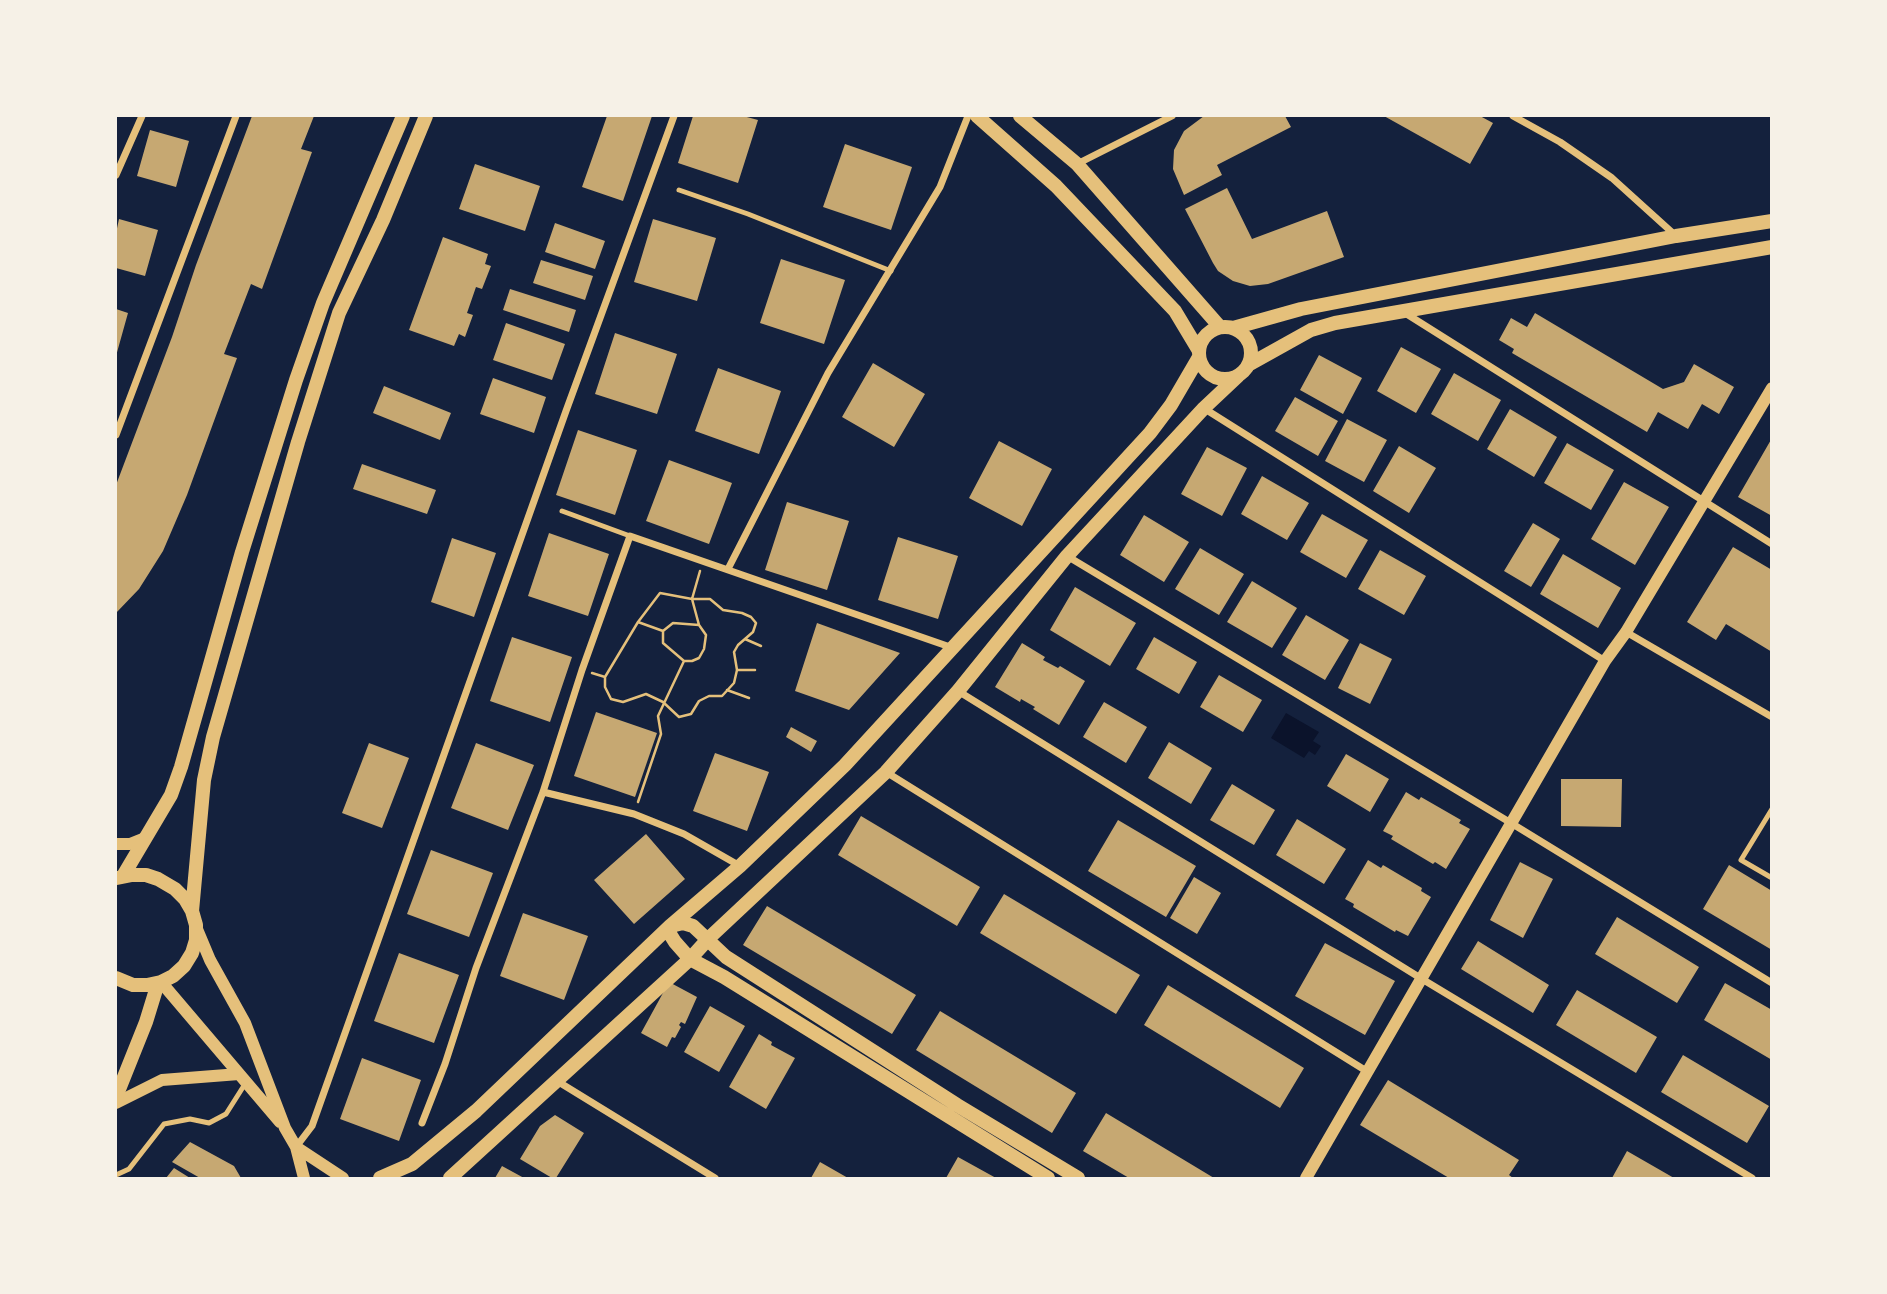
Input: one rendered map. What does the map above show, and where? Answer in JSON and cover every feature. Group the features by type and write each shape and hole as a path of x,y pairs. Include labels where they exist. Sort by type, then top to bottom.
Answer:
{"main road":[{"path":"118,876 166,806 181,766 242,551 296,380 323,303 403,116"},
{"path":"116,978 133,985 160,983 184,966 196,940 194,918 204,780 213,737 283,494 340,313 383,220 426,116"},
{"path":"977,116 1056,186 1175,311 1199,354 1201,365 1213,377 1222,379 1238,376"},
{"path":"450,1178 690,959 886,772 958,691 1067,556 1204,408 1250,364 1252,356 1249,340 1243,333 1226,327 1077,164 1020,116"},
{"path":"380,1178 412,1164 476,1111 670,926 740,866 845,765 1150,433 1171,405 1199,354 1206,334 1301,309 1676,236 1772,221"},
{"path":"1250,364 1311,330 1335,323 1772,247"},
{"path":"118,876 146,875 158,879 175,889 194,918"},
{"path":"670,926 682,923 693,926 709,938 715,949 726,957 957,1105 1078,1178"},
{"path":"670,926 670,934 675,943 690,959 724,977 1048,1178"},
{"path":"116,1097 160,983"}],"street":[{"path":"116,175 142,116"},
{"path":"116,435 236,116"},
{"path":"296,1147 312,1126 566,411 674,116"},
{"path":"727,569 828,373 940,187 968,116"},
{"path":"1077,164 1172,116"},
{"path":"1513,116 1560,142 1612,178 1676,236"},
{"path":"1401,310 1772,544"},
{"path":"1306,1178 1605,661 1626,632 1772,387"},
{"path":"1204,408 1605,661"},
{"path":"422,1123 476,968 543,792 582,670 630,536 954,649"},
{"path":"1067,556 1772,983"},
{"path":"1626,632 1772,717"},
{"path":"958,691 1422,979 1752,1178"},
{"path":"886,772 1368,1072"},
{"path":"543,792 634,814 684,834 740,866"},
{"path":"116,844 130,844 145,838"},
{"path":"194,918 210,960 245,1023 285,1128 296,1147 304,1178"},
{"path":"160,983 285,1128"},
{"path":"116,1103 162,1080 243,1078"},
{"path":"557,1081 715,1178"},
{"path":"296,1147 342,1178"}],"lane":[{"path":"679,191 748,214 891,271"},
{"path":"562,511 630,536"},
{"path":"1772,809 1741,860 1772,878"},
{"path":"116,1175 129,1169 164,1124 190,1119 209,1123 226,1114 243,1078"}],"path":[{"path":"663,631 663,643 684,661 699,658 704,649 705,635 699,625 692,599 703,561"},
{"path":"660,593 692,599 710,599 723,610 742,613 751,617 755,623 753,632 734,652 737,670 734,683 722,696 709,696 699,701 691,714 679,717 663,702 646,694 623,702 611,699 605,687 605,677 638,622 660,593"},
{"path":"638,622 663,631"},
{"path":"663,631 673,623 699,625"},
{"path":"745,639 761,646"},
{"path":"634,814 661,734 658,716 684,661"},
{"path":"737,670 755,670"},
{"path":"727,690 749,698"}],"water":[{"path":"1286,713 1319,732 1313,741 1321,746 1315,755 1309,751 1304,758 1271,738"}],"building":[{"path":"252,116 314,116 301,149 312,152 262,289 251,284 224,354 237,358 187,495 163,551 139,589 116,613 116,485"},
{"path":"607,116 652,116 623,201 582,187"},
{"path":"693,116 743,116 758,120 738,183 678,163"},
{"path":"1204,116 1285,116 1291,127 1217,165 1222,175 1184,195 1173,169 1174,150 1184,131"},
{"path":"1384,116 1480,116 1493,123 1470,164"},
{"path":"150,130 189,141 176,187 137,176"},
{"path":"845,144 912,167 891,230 823,207"},
{"path":"475,164 540,186 525,231 459,209"},
{"path":"1227,188 1252,239 1327,211 1344,257 1268,284 1250,286 1233,281 1218,271 1185,209"},
{"path":"119,219 158,230 145,276 116,268 116,233"},
{"path":"653,219 716,238 697,301 634,282"},
{"path":"555,223 605,241 595,269 545,252"},
{"path":"443,237 488,254 485,264 491,266 482,289 476,287 467,313 473,315 465,337 459,334 454,346 409,330"},
{"path":"781,259 845,280 824,344 760,323"},
{"path":"541,260 593,276 585,300 533,283"},
{"path":"510,289 576,310 569,332 503,310"},
{"path":"116,309 128,313 116,356"},
{"path":"1535,313 1663,389 1684,382 1694,364 1734,387 1719,414 1702,404 1688,429 1658,412 1647,432 1512,353 1514,349 1499,340 1511,318 1527,327"},
{"path":"506,323 565,344 552,380 493,360"},
{"path":"615,333 677,354 657,414 595,394"},
{"path":"1401,347 1441,369 1416,413 1377,391"},
{"path":"1319,355 1362,378 1343,414 1300,390"},
{"path":"873,363 925,394 894,447 842,417"},
{"path":"718,368 781,391 759,454 695,431"},
{"path":"1454,373 1501,400 1478,441 1431,414"},
{"path":"493,378 546,397 534,433 480,414"},
{"path":"384,386 451,413 440,440 373,413"},
{"path":"1295,397 1338,421 1318,456 1275,431"},
{"path":"1510,409 1557,437 1534,477 1487,449"},
{"path":"1347,419 1387,440 1364,482 1325,461"},
{"path":"578,430 637,450 615,515 556,495"},
{"path":"1772,438 1772,516 1738,497"},
{"path":"999,441 1052,469 1022,526 969,498"},
{"path":"1567,443 1614,470 1591,510 1544,483"},
{"path":"1399,446 1436,468 1409,513 1373,491"},
{"path":"1207,447 1247,468 1222,516 1181,494"},
{"path":"669,460 732,483 709,544 646,521"},
{"path":"362,464 436,490 427,514 353,489"},
{"path":"1262,476 1309,503 1287,540 1241,514"},
{"path":"1624,482 1669,507 1635,565 1591,539"},
{"path":"787,502 849,521 827,590 765,570"},
{"path":"1322,514 1368,540 1346,578 1300,552"},
{"path":"1144,515 1189,542 1164,582 1120,555"},
{"path":"1533,523 1560,539 1531,587 1504,571"},
{"path":"549,533 609,554 588,616 528,596"},
{"path":"898,537 958,556 938,619 878,600"},
{"path":"452,538 496,553 474,617 431,602"},
{"path":"1733,547 1772,570 1772,652 1726,624 1716,640 1687,622"},
{"path":"1200,548 1244,574 1219,615 1175,589"},
{"path":"1380,550 1426,576 1404,615 1358,589"},
{"path":"1563,554 1621,588 1598,628 1540,594"},
{"path":"1252,581 1297,608 1272,648 1227,622"},
{"path":"1075,587 1136,623 1110,666 1050,630"},
{"path":"1306,615 1349,640 1325,680 1282,655"},
{"path":"817,623 900,653 849,710 795,691"},
{"path":"512,637 572,657 550,722 490,701"},
{"path":"1154,637 1197,662 1179,694 1136,669"},
{"path":"1022,643 1045,657 1043,660 1058,668 1060,666 1085,681 1059,725 1033,709 1035,707 1021,699 1020,702 995,687"},
{"path":"1360,643 1392,659 1370,704 1338,688"},
{"path":"1219,675 1262,700 1243,732 1200,707"},
{"path":"1104,702 1147,727 1126,763 1083,737"},
{"path":"596,712 657,733 635,797 574,776"},
{"path":"791,727 817,741 811,752 786,737"},
{"path":"1169,742 1212,768 1191,804 1148,778"},
{"path":"369,743 409,758 382,828 342,813"},
{"path":"476,743 534,765 508,830 451,808"},
{"path":"715,753 769,772 747,831 693,811"},
{"path":"1346,754 1389,779 1370,812 1327,786"},
{"path":"1561,779 1622,779 1621,827 1561,826"},
{"path":"1232,784 1275,810 1254,845 1210,820"},
{"path":"1406,792 1419,800 1421,797 1461,820 1459,823 1470,829 1446,869 1391,839 1393,836 1383,831"},
{"path":"861,816 980,887 957,926 838,855"},
{"path":"1297,819 1346,849 1324,884 1276,855"},
{"path":"1118,820 1196,866 1166,917 1088,871"},
{"path":"646,834 685,879 634,924 594,880"},
{"path":"431,850 493,873 469,937 407,914"},
{"path":"1368,860 1381,868 1383,865 1422,888 1421,891 1431,897 1408,936 1396,930 1395,932 1353,907 1354,904 1345,899"},
{"path":"1520,862 1553,879 1523,938 1490,920"},
{"path":"1729,865 1772,891 1772,950 1703,909"},
{"path":"1194,877 1221,893 1197,934 1170,918"},
{"path":"1004,894 1140,975 1116,1014 980,933"},
{"path":"767,906 916,995 892,1034 743,945"},
{"path":"523,913 588,936 564,1000 500,976"},
{"path":"1617,917 1699,967 1677,1003 1595,954"},
{"path":"1478,941 1549,985 1533,1013 1461,969"},
{"path":"1325,943 1395,981 1365,1035 1295,996"},
{"path":"399,953 459,975 434,1043 374,1021"},
{"path":"669,982 697,997 685,1024 681,1022 675,1038 672,1037 667,1047 641,1033"},
{"path":"1725,983 1772,1010 1772,1060 1704,1020"},
{"path":"1168,985 1304,1068 1280,1108 1144,1025"},
{"path":"1577,990 1657,1037 1636,1073 1556,1025"},
{"path":"710,1006 745,1026 719,1072 684,1052"},
{"path":"940,1011 1076,1093 1052,1133 916,1050"},
{"path":"759,1034 772,1042 771,1045 795,1058 766,1109 729,1087"},
{"path":"1683,1055 1769,1106 1747,1143 1661,1092"},
{"path":"362,1058 421,1080 399,1141 340,1119"},
{"path":"1388,1080 1519,1160 1509,1175 1513,1178 1449,1178 1360,1125"},
{"path":"1106,1113 1214,1178 1129,1178 1083,1151"},
{"path":"555,1115 584,1133 556,1178 552,1178 520,1159 540,1126"},
{"path":"190,1142 234,1166 241,1178 200,1178 172,1162"},
{"path":"1627,1151 1674,1178 1612,1178"},
{"path":"958,1157 996,1178 946,1178"},
{"path":"820,1162 848,1178 811,1178"},
{"path":"502,1166 524,1178 495,1178"},
{"path":"174,1168 190,1178 166,1178"}]}
